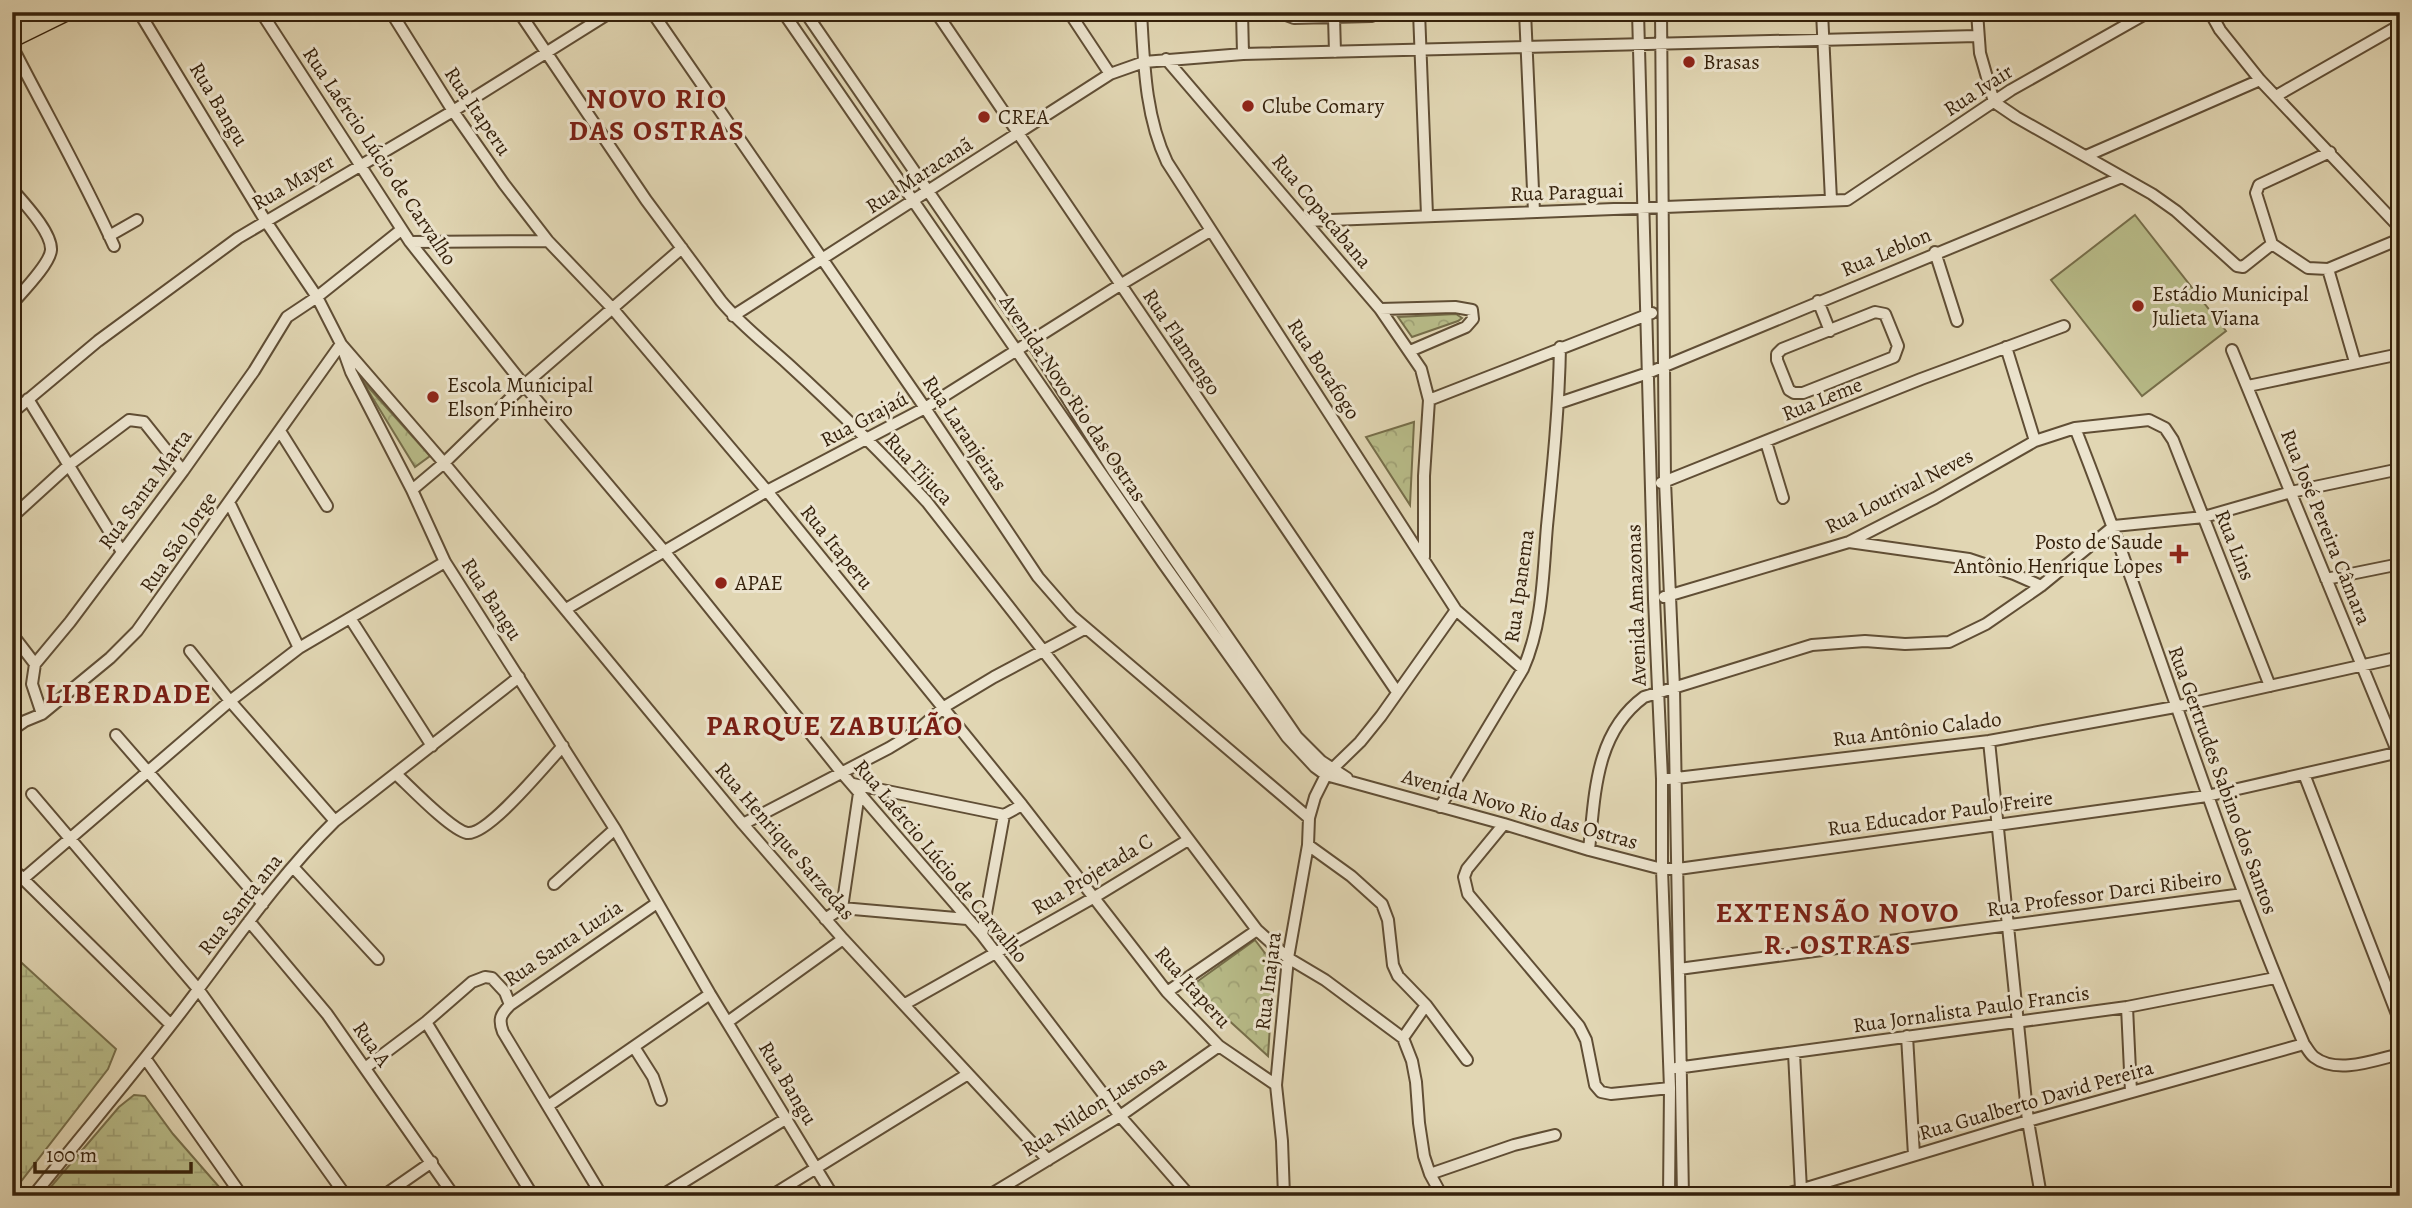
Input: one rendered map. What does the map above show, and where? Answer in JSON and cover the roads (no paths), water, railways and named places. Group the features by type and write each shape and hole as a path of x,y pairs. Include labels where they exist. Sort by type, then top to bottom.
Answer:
{"highway":[{"path":"12,25 38,12"},
{"path":"12,39 67,12"}],"street":[{"name":"Rua Bangu","path":"139,12 265,220 317,297 445,562 615,829 710,994 729,1021 833,1196"},
{"name":"Rua Laércio Lúcio de Carvalho","path":"261,12 411,242 524,385 664,551 842,773 982,935 1120,1116 1190,1196"},
{"name":"Rua Itaperu","path":"391,12 503,184 548,241 612,308 767,491 944,707 1167,992 1219,1046 1276,1085"},
{"name":"Rua Tijuca","path":"519,12 646,200 733,316 787,363 927,502 1257,930 1288,958 1325,980 1403,1038"},
{"name":"Rua Mayer","path":"12,413 98,341 265,220 453,111 611,12"},
{"name":"Rua Laranjeiras","path":"652,12 1038,577 1072,616 1309,818"},
{"name":"Avenida Novo Rio das Ostras","path":"783,12 1127,512 1287,737 1329,772 1352,782 1589,850 1662,869 1678,869"},
{"name":"Avenida Novo Rio das Ostras","path":"805,12 1031,341 1114,472 1297,737 1329,772"},
{"name":"Rua Flamengo","path":"936,12 1397,692"},
{"path":"1069,12 1110,74"},
{"name":"Rua Botafogo","path":"1141,12 1150,113 1157,141 1167,162 1456,610 1523,669"},
{"path":"1242,12 1242,54"},
{"path":"1278,12 1294,18 1371,16 1382,12"},
{"path":"1419,12 1427,215"},
{"path":"1525,12 1534,212"},
{"name":"Avenida Amazonas","path":"1638,12 1654,599 1662,779 1662,869 1683,1196"},
{"name":"Avenida Amazonas","path":"1661,12 1665,481 1674,688 1679,969 1675,1068 1670,1088 1669,1196"},
{"path":"1822,12 1830,200"},
{"path":"1977,12 1977,36 1984,74 1994,102 2176,211 2237,266 2243,267 2272,244"},
{"name":"Rua Ivair","path":"1830,200 1847,200 1994,102 2149,12"},
{"path":"2210,12 2220,30 2260,80 2400,228"},
{"path":"1334,17 1335,52"},
{"path":"2276,96 2400,24"},
{"name":"Rua Maracanã","path":"733,316 1110,74 1144,62 1242,54 1977,36"},
{"path":"12,46 91,194 111,241 137,220"},
{"name":"Rua Copacabana","path":"1166,59 1380,309 1421,369 1430,400"},
{"path":"2086,156 2260,80"},
{"path":"2330,152 2259,185 2256,193 2272,244 2308,268 2328,269 2400,239"},
{"name":"Rua Leblon","path":"1648,373 1935,252 2122,177"},
{"path":"12,304 48,260 51,250 42,228 13,190"},
{"name":"Rua Paraguai","path":"1305,220 1830,200"},
{"name":"Rua Santa Marta","path":"35,664 183,471 254,371 287,317 317,297 401,229"},
{"name":"Rua Grajaú","path":"566,610 767,491 925,408 1210,231"},
{"path":"411,242 548,241"},
{"path":"412,490 444,463 524,385 682,248"},
{"path":"1935,252 1957,321"},
{"path":"2328,269 2355,362"},
{"path":"1818,301 1830,331"},
{"path":"1380,309 1455,307 1472,310 1473,319 1466,327 1410,351"},
{"path":"1424,557 1424,476 1430,400 1560,347 1664,309"},
{"path":"1880,312 1888,319 1898,346 1897,352 1894,357 1803,393 1788,390 1777,354 1782,349 1830,331 1880,312"},
{"name":"Rua Leme","path":"1652,486 2064,326"},
{"name":"Rua São Jorge","path":"12,730 42,714 110,658 137,631 341,344"},
{"name":"Rua Henrique Sarzedas","path":"341,344 444,463 825,919 1048,1160"},
{"name":"Rua Ipanema","path":"1440,807 1523,669 1533,645 1541,594 1559,403 1560,347"},
{"path":"2006,347 2035,441"},
{"name":"Rua José Pereira Câmara","path":"2232,350 2399,754"},
{"path":"2248,386 2400,354"},
{"path":"1559,403 1648,373"},
{"path":"28,399 122,552"},
{"path":"12,517 69,465 129,420 144,422 183,471"},
{"name":"Rua Lourival Neves","path":"1654,599 1849,542 2035,441 2075,428 2149,420 2158,423"},
{"name":"Rua Lins","path":"2158,423 2165,428 2172,440 2270,686"},
{"name":"Rua Gertrudes Sabino dos Santos","path":"2075,428 2114,526 2175,707 2243,894 2304,1044 2314,1057 2328,1064 2343,1066 2400,1054"},
{"path":"280,431 327,506"},
{"path":"1766,442 1783,498"},
{"path":"1589,850 1597,776 1603,752 1631,706 1644,697 1812,645 1855,641 1949,642 1986,624 2041,586 2114,526 2204,517 2291,492 2400,469"},
{"path":"229,502 299,648"},
{"path":"1849,542 1969,559 2041,586"},
{"path":"23,878 230,701 299,648 445,562"},
{"path":"2326,579 2400,564"},
{"path":"1329,772 1360,742 1456,610"},
{"path":"350,618 432,746"},
{"path":"743,824 917,731 944,707 1042,650 1086,628"},
{"path":"12,634 35,664 32,684 42,714"},
{"path":"190,651 335,821"},
{"name":"Rua Antônio Calado","path":"1662,779 1989,741 2175,707 2400,657"},
{"name":"Rua Santa ana","path":"33,1196 171,1025 249,920 335,821 519,677"},
{"path":"116,735 263,904"},
{"path":"1989,741 2028,1121 2040,1193 2025,1196"},
{"path":"396,774 454,827 467,833 477,832 508,806 563,746"},
{"name":"Rua Educador Paulo Freire","path":"1678,869 2207,796 2399,754"},
{"name":"Rua Inajara","path":"1284,1196 1276,1085 1288,958 1308,845 1309,818 1315,797 1329,772"},
{"path":"2304,774 2400,1022"},
{"path":"842,908 856,789 1004,815 1022,805"},
{"path":"32,794 198,989 346,1196"},
{"path":"982,935 1004,815"},
{"path":"1504,824 1467,869 1464,886 1473,902 1579,1026 1586,1040 1595,1085 1601,1092 1611,1094 1670,1088"},
{"path":"554,884 615,829"},
{"name":"Rua Projetada C","path":"905,1004 1093,898 1188,840"},
{"path":"1308,845 1351,876 1382,904 1388,920 1392,965 1467,1060"},
{"path":"293,867 378,959"},
{"path":"12,868 171,1025"},
{"name":"Rua Professor Darci Ribeiro","path":"1679,969 2243,894"},
{"name":"Rua Santa Luzia","path":"365,1068 426,1022 472,982 485,977 492,978 510,1005 657,903"},
{"path":"825,919 842,908 967,919"},
{"name":"Rua A","path":"249,920 327,1014 454,1196"},
{"path":"1167,992 1257,930"},
{"path":"729,1021 843,939"},
{"name":"Rua Jornalista Paulo Francis","path":"1675,1068 2127,1007 2275,978"},
{"path":"548,1106 710,994"},
{"path":"510,1005 501,1014 503,1032 602,1196"},
{"path":"1426,1005 1403,1038 1412,1060 1419,1123 1430,1174 1442,1196"},
{"path":"2127,1007 2131,1092"},
{"path":"426,1022 533,1196"},
{"path":"1907,1036 1914,1155"},
{"name":"Rua Gualberto David Pereira","path":"1780,1196 1802,1193 1914,1155 2028,1121 2304,1044"},
{"name":"Rua Nildon Lustosa","path":"988,1196 1120,1116 1219,1046"},
{"path":"634,1047 653,1077 660,1100"},
{"path":"1794,1053 1802,1193"},
{"path":"145,1058 242,1196"},
{"path":"771,1196 968,1074"},
{"path":"661,1196 787,1118"},
{"path":"1430,1174 1514,1145 1555,1135"},
{"path":"383,1196 432,1162"}],"place":[{"name":"Brasas","path":"1689,62"},
{"name":"Clube Comary","path":"1248,106"},
{"name":"CREA","path":"984,117"},
{"name":"Estádio Municipal Julieta Viana","path":"2138,306"},
{"name":"Escola Municipal Elson Pinheiro","path":"433,397"},
{"name":"Posto de Saude Antônio Henrique Lopes","path":"2179,554"},
{"name":"APAE","path":"721,583"}],"district":[{"name":"NOVO RIO DAS OSTRAS","path":"657,115"},
{"name":"LIBERDADE","path":"129,694"},
{"name":"PARQUE ZABULÃO","path":"835,726"},
{"name":"EXTENSÃO NOVO R. OSTRAS","path":"1838,929"}]}
